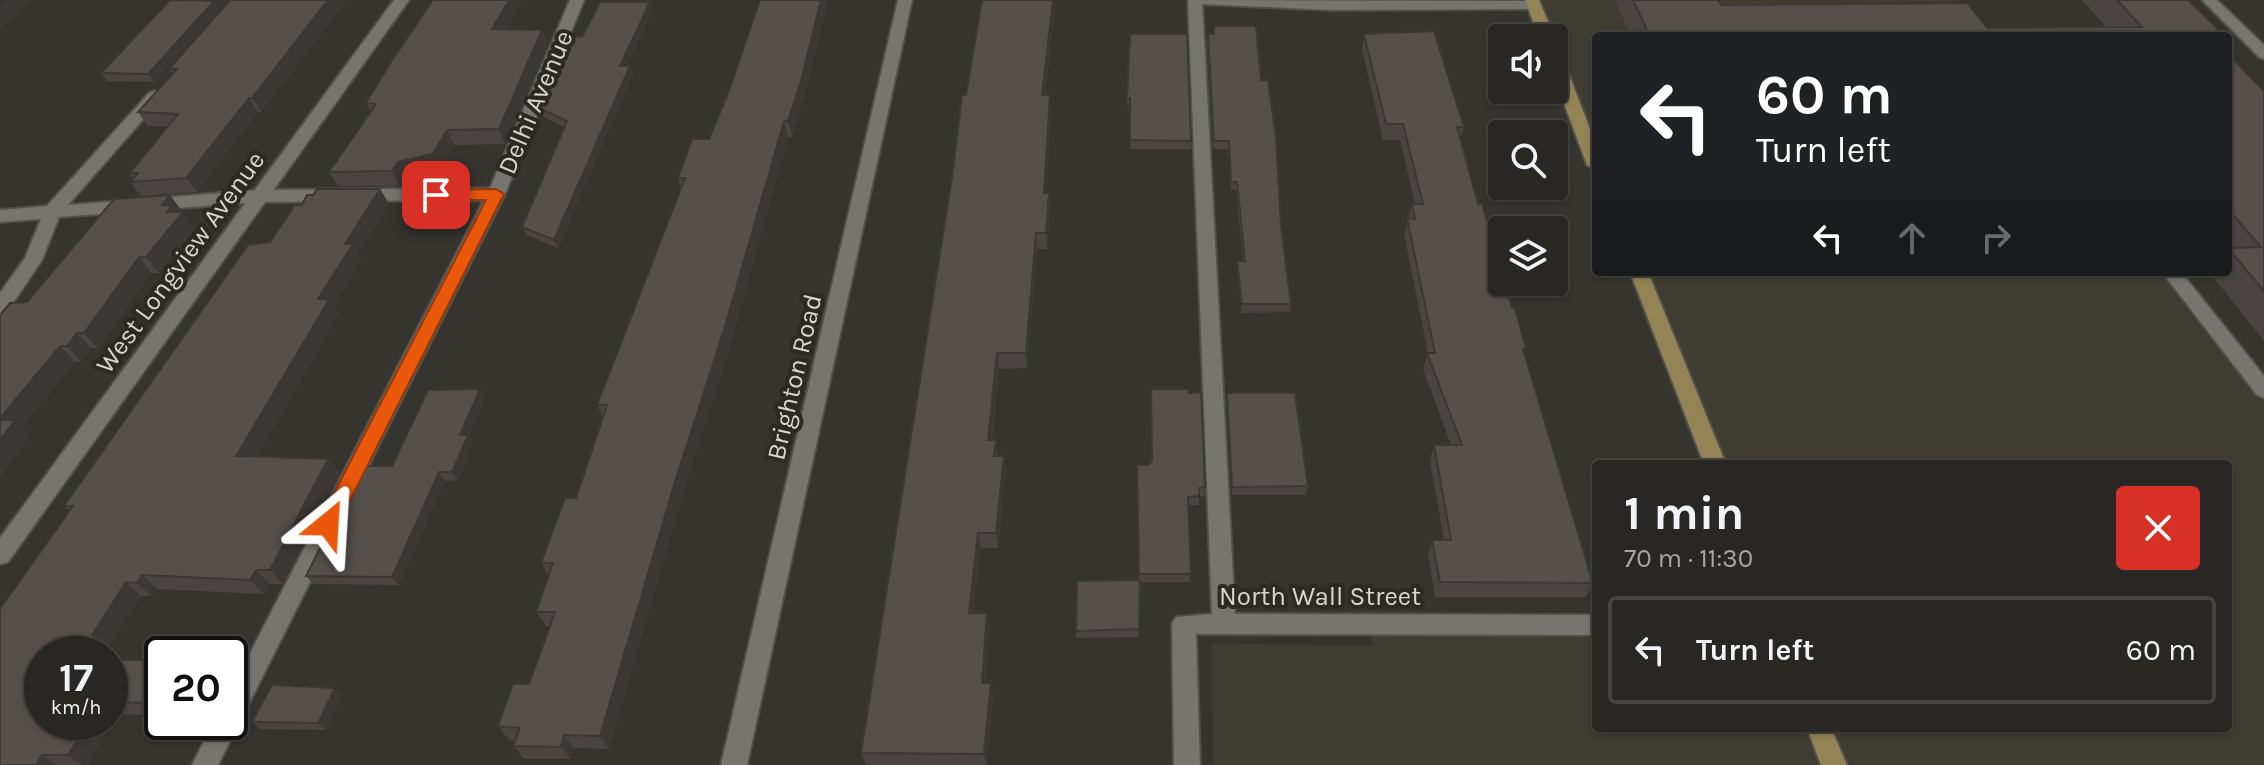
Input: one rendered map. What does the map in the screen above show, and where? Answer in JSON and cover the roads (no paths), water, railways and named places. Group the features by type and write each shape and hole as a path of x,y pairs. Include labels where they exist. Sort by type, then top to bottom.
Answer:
{"main road":[{"path":"1533,2 1542,24"},
{"path":"1568,93 1592,155"},
{"path":"1641,276 1713,460"},
{"path":"1821,732 1834,765"}],"street":[{"name":"West Longview Avenue","path":"0,555 402,0"},
{"name":"Delhi Avenue","path":"248,682 496,194 577,0"},
{"name":"Brighton Road","path":"734,765 905,0"},
{"path":"1224,624 1196,0 1333,6 1533,2"},
{"path":"2209,0 2264,54"},
{"path":"0,307 33,260 53,211 167,82"},
{"path":"0,216 259,196 496,194"},
{"path":"2174,276 2264,390"},
{"name":"North Wall Street","path":"1187,765 1184,624 1592,625"},
{"name":"Delhi Avenue","path":"205,765 218,740"}]}
